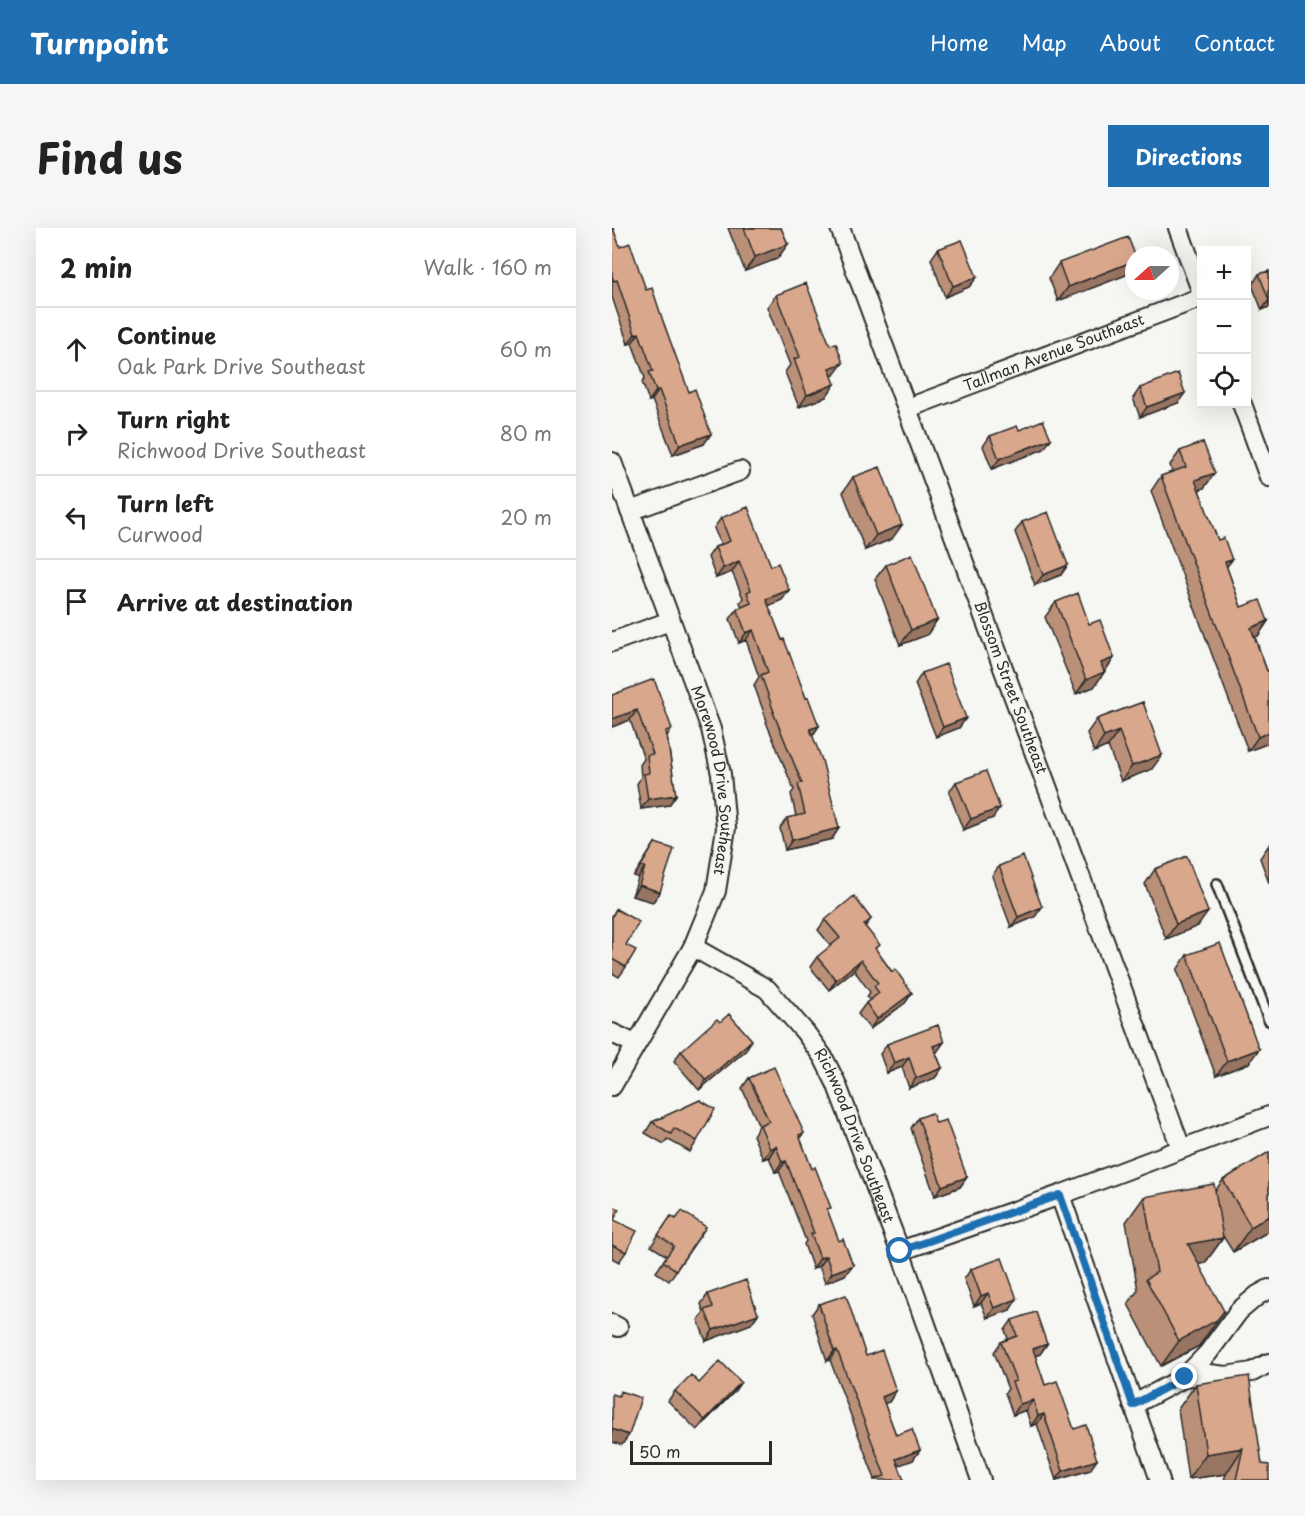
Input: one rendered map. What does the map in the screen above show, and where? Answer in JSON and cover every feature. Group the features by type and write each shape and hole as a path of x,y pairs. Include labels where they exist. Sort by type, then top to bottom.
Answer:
{"street":[{"name":"Blossom Street Southeast","path":"840,228 1181,1148"},
{"path":"1178,228 1197,281"},
{"name":"Tallman Avenue Southeast","path":"908,408 1197,297"},
{"path":"1243,408 1269,477"},
{"name":"Morewood Drive Southeast","path":"612,462 711,729 721,774 726,828 716,891 693,946 612,1086"},
{"path":"630,511 740,471"},
{"path":"612,642 670,621"},
{"name":"Richwood Drive Southeast","path":"693,946 767,989 805,1032 822,1057 836,1083 900,1251 981,1480"},
{"path":"612,1033 635,1044"},
{"path":"900,1251 1060,1195 1269,1116"},
{"path":"1060,1195 1160,1480"},
{"path":"1133,1405 1185,1377 1208,1353 1239,1311 1269,1289"},
{"path":"1185,1377 1209,1374 1226,1376 1252,1372 1269,1363"}],"lane":[{"path":"1217,884 1269,1020"}],"building":[{"path":"612,228 620,247 630,243 646,290 652,288 689,392 695,389 711,434 680,445 659,390 656,391 649,372 653,371 639,333 635,334 617,280 614,281 612,276"},
{"path":"744,228 781,228 788,244 755,257"},
{"path":"1128,237 1132,246 1125,246 1125,265 1068,287 1059,263"},
{"path":"962,240 977,277 953,286 938,249"},
{"path":"1269,271 1269,300 1259,274"},
{"path":"806,283 830,345 836,343 843,363 829,368 835,384 807,395 794,359 800,357 776,295"},
{"path":"1178,373 1185,393 1147,407 1140,388"},
{"path":"1043,420 1051,439 999,459 990,436 1017,426 1019,430"},
{"path":"1203,442 1215,473 1195,480 1218,540 1224,538 1232,560 1225,562 1241,607 1260,600 1268,621 1251,628 1267,671 1269,670 1269,732 1258,737 1161,476 1186,467 1180,451"},
{"path":"880,467 902,525 876,535 853,477"},
{"path":"748,507 771,566 778,563 789,590 766,599 819,726 810,729 822,760 839,828 792,840 787,818 805,814 798,784 802,783 773,712 761,675 768,672 753,630 746,633 737,609 751,603 747,592 751,590 739,561 723,568 715,547 730,541 721,518"},
{"path":"1048,512 1068,565 1043,575 1022,522"},
{"path":"912,554 937,620 911,630 886,565"},
{"path":"1078,593 1089,624 1100,620 1114,658 1101,663 1104,672 1086,680 1056,602"},
{"path":"946,664 966,718 943,727 922,673"},
{"path":"654,679 672,729 666,731 676,795 648,799 644,774 649,773 647,755 653,754 637,710 612,719 612,695"},
{"path":"1143,702 1162,755 1132,766 1119,731 1104,737 1097,719"},
{"path":"986,771 1000,808 971,819 956,782"},
{"path":"655,843 674,849 660,892 639,885 645,867 641,866"},
{"path":"1023,856 1042,907 1018,917 999,866"},
{"path":"1187,856 1208,912 1176,924 1155,869"},
{"path":"854,896 871,919 864,925 880,945 875,948 892,972 895,969 912,993 877,1019 866,1003 879,993 874,986 878,983 861,960 836,980 817,957 840,938 825,920"},
{"path":"616,909 639,922 626,945 636,950 626,967 612,959 612,917"},
{"path":"1220,943 1259,1049 1227,1061 1187,955"},
{"path":"729,1014 752,1040 706,1080 681,1051 717,1019 720,1022"},
{"path":"938,1025 944,1042 933,1046 942,1068 916,1078 909,1057 894,1063 887,1044"},
{"path":"774,1067 804,1133 799,1135 812,1169 815,1167 831,1208 827,1209 839,1241 843,1239 853,1265 832,1273 826,1256 820,1258 811,1234 814,1233 786,1161 782,1162 776,1146 770,1149 760,1125 769,1121 749,1078"},
{"path":"700,1100 715,1109 697,1141 674,1128 671,1134 652,1122"},
{"path":"932,1113 936,1123 946,1120 967,1177 942,1186 918,1118"},
{"path":"1269,1152 1269,1216 1251,1227 1223,1180"},
{"path":"1214,1184 1223,1238 1188,1244 1224,1311 1217,1320 1179,1341 1146,1279 1157,1272 1144,1197"},
{"path":"612,1206 619,1209 614,1220 637,1231 626,1252 612,1245"},
{"path":"682,1211 706,1227 676,1270 663,1261 674,1246 658,1235 671,1216 676,1219"},
{"path":"1002,1258 1017,1299 994,1308 988,1293 981,1296 971,1269"},
{"path":"746,1280 758,1314 713,1330 705,1310 713,1307 708,1294"},
{"path":"846,1295 866,1356 882,1350 896,1391 882,1397 896,1435 912,1429 920,1450 896,1459 904,1480 873,1480 885,1476 837,1350 834,1351 819,1304"},
{"path":"1036,1312 1047,1344 1033,1349 1045,1385 1057,1381 1074,1429 1086,1425 1097,1460 1063,1471 1044,1414 1038,1416 1033,1400 1020,1404 1012,1382 1016,1381 1001,1342 1017,1336 1012,1320"},
{"path":"720,1361 741,1382 705,1420 675,1391 691,1375 699,1383"},
{"path":"1249,1376 1262,1464 1269,1465 1269,1480 1236,1480 1243,1448 1206,1454 1196,1384"},
{"path":"620,1391 641,1398 629,1435 612,1429 612,1394 619,1396"}],"route":[{"path":"900,1251 1060,1195 1133,1405 1185,1377"}]}
